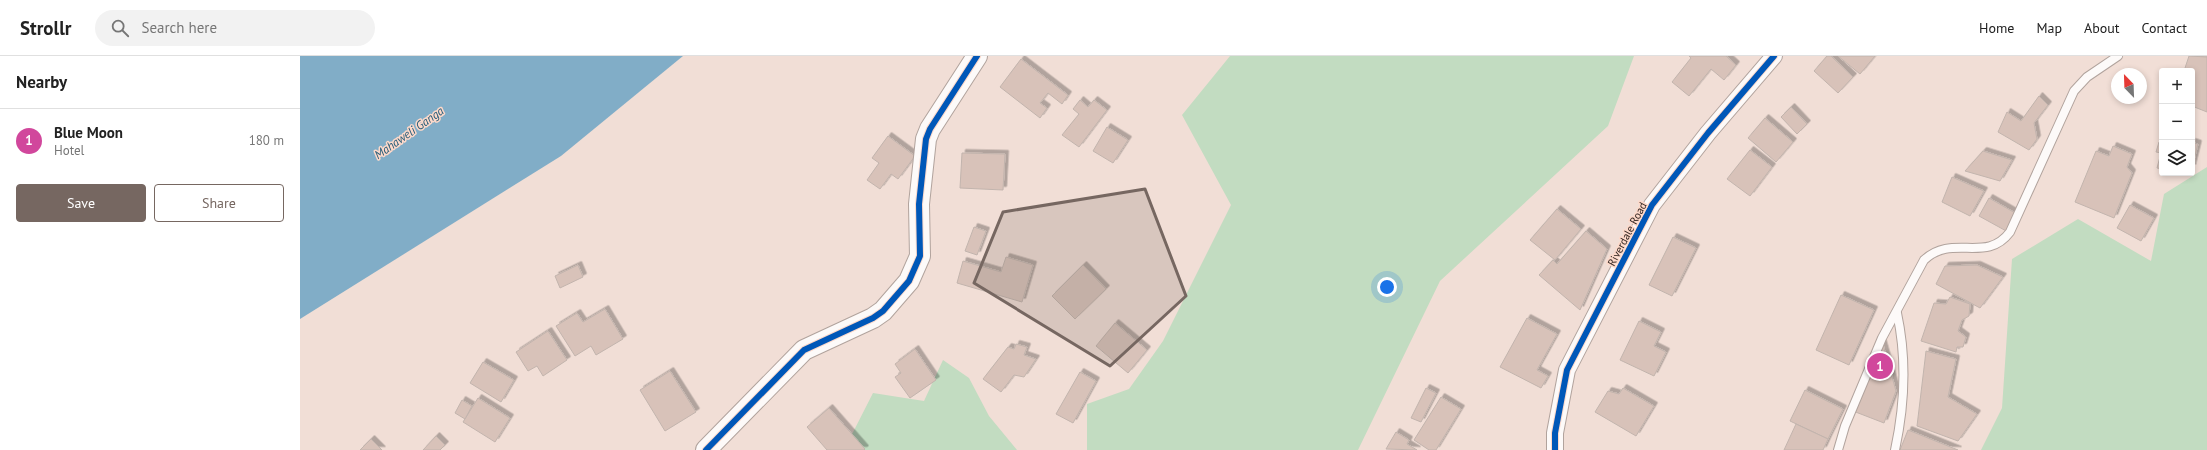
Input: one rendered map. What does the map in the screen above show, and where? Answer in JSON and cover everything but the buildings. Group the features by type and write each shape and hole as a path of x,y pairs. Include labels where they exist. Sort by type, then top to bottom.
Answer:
{"street":[{"path":"706,450 804,350 873,318 883,311 908,281 920,256 919,204 926,139 930,129 977,56"},
{"name":"Riverdale Road","path":"1555,450 1555,433 1567,370 1652,205 1708,133 1774,56"}],"lane":[{"path":"1838,450 1845,426 1882,338 1897,313 1924,260 1933,252 1943,248 1993,247 2003,241 2010,232 2074,91 2087,77 2118,56"},
{"path":"1895,450 1900,429 1905,366 1897,313"}],"highlighted area":[{"path":"1145,189 1186,296 1110,366 974,283 1003,212"}],"green space":[{"path":"1230,56 1634,56 1608,126 1440,281 1358,450 1087,450 1087,404 1129,389 1163,341 1231,205 1182,115"},
{"path":"2207,167 2207,450 1981,450 2002,408 2012,259 2078,219 2151,261 2164,194 2195,176"},
{"path":"943,360 969,378 989,416 1017,450 844,450 873,393 924,401"}],"water":[{"name":"Mahaweli Ganga","path":"300,56 683,56 561,156 300,319"}],"cycle path":[{"path":"706,450 804,350 873,318 883,311 909,281 920,256 919,204 926,139 930,129 977,56"},
{"path":"1555,450 1555,433 1567,370 1652,205 1708,133 1774,56"}],"place":[{"name":"Blue Moon","path":"1880,366"}]}
